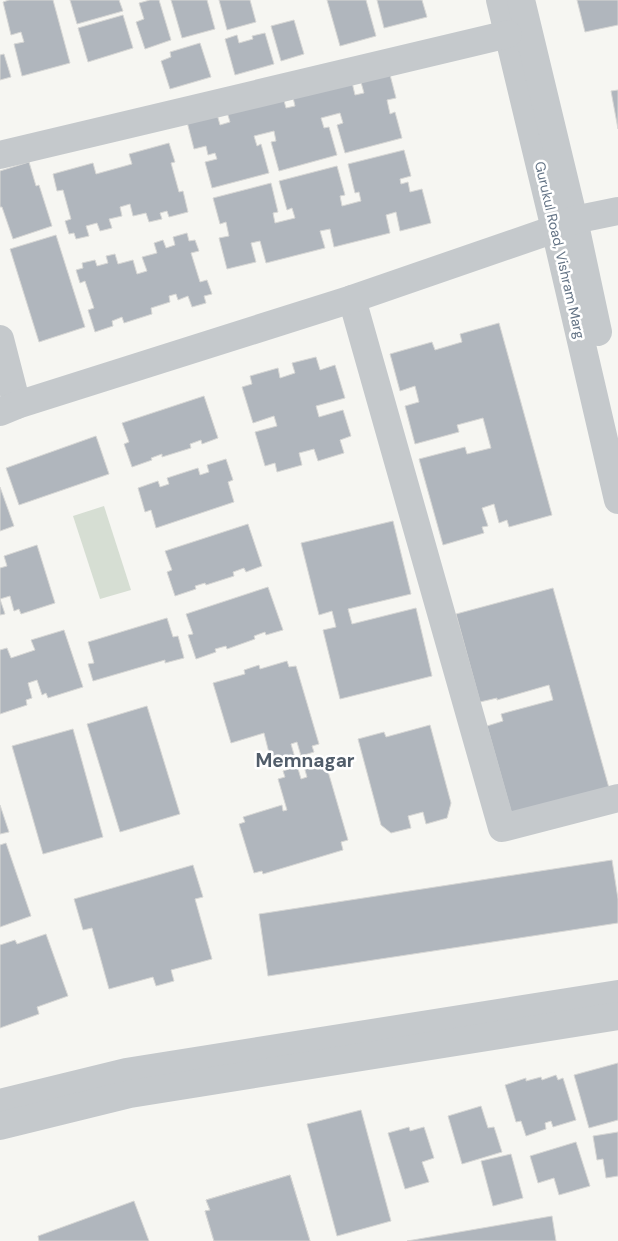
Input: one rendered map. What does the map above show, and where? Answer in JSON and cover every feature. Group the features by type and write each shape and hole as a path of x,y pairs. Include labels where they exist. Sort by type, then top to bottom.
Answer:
{"street":[{"name":"Gurukul Road, Vishram Marg","path":"500,0 508,34 565,224 618,421"},
{"name":"Gurukul Road, Vishram Marg","path":"521,0 618,500"},
{"path":"0,155 508,34"},
{"path":"0,339 9,408 352,299 565,224 618,211"},
{"path":"352,299 502,828 618,798"},
{"path":"0,1104 126,1072 618,994"},
{"path":"0,1126 130,1094 618,1016"}],"shaded area":[{"path":"104,506 131,590 100,599 73,516"}],"building":[{"path":"9,0 53,0 70,63 22,76 14,44 24,42 21,32 11,35 3,2"},
{"path":"70,0 119,0 123,11 77,24"},
{"path":"159,0 171,40 145,49 136,22 144,19 139,3"},
{"path":"171,0 207,0 215,29 182,38"},
{"path":"219,0 250,0 256,22 227,30"},
{"path":"327,0 366,0 376,36 340,46"},
{"path":"377,0 422,0 427,17 384,28"},
{"path":"577,0 618,0 618,25 585,32"},
{"path":"123,15 133,48 88,62 78,28"},
{"path":"294,20 304,54 281,61 271,26"},
{"path":"265,33 274,64 235,75 225,39 237,35 239,43 253,39 252,36"},
{"path":"200,43 211,77 170,89 161,61 171,57 170,52"},
{"path":"4,54 11,77 0,80 0,55"},
{"path":"388,67 396,98 387,100 390,114 395,112 402,138 345,153 337,125 343,123 340,113 321,118 324,128 329,127 337,155 279,171 271,142 276,141 274,131 254,136 257,146 261,144 269,173 212,188 205,162 217,159 215,153 208,155 206,146 194,149 185,114 215,107 220,125 230,122 225,105 281,90 286,108 295,106 291,89 350,74 355,95 364,93 359,75"},
{"path":"618,90 618,129 611,91"},
{"path":"169,143 175,162 171,163 179,192 183,191 188,212 169,217 167,211 160,213 162,219 149,222 146,213 133,216 130,204 120,207 122,216 109,219 112,228 100,231 97,223 86,226 89,236 76,239 74,233 69,234 65,221 71,219 63,190 57,191 53,174 93,163 96,174 132,164 129,154"},
{"path":"404,150 411,176 400,179 401,184 408,182 410,192 422,189 431,223 400,231 396,212 386,215 390,233 334,247 330,229 320,231 325,248 266,263 260,241 251,243 256,262 227,269 219,238 229,236 226,222 220,224 213,198 271,183 278,212 273,213 275,223 295,218 292,208 287,210 279,181 337,166 345,195 340,196 342,206 361,201 359,192 355,193 348,164"},
{"path":"29,162 36,186 39,185 52,226 13,239 2,207 0,207 0,171"},
{"path":"187,233 189,241 195,240 199,251 191,253 200,282 207,280 212,294 204,296 206,303 192,307 188,296 178,300 176,294 169,296 170,302 151,308 152,314 124,323 122,317 112,321 113,326 95,332 88,310 94,308 85,281 80,283 76,270 83,268 82,263 95,260 97,266 108,263 106,256 115,254 118,264 133,260 137,274 147,271 142,257 157,253 154,243 163,240 166,248 175,245 173,237"},
{"path":"56,235 85,327 39,342 10,249"},
{"path":"499,323 552,515 509,527 507,520 499,523 494,504 482,508 488,526 482,527 484,533 443,545 419,459 465,447 467,454 491,448 483,418 457,425 459,432 415,444 405,406 419,402 415,386 400,391 390,354 432,342 435,350 462,342 460,334"},
{"path":"316,357 320,370 335,365 345,398 316,406 319,417 343,410 351,436 340,440 344,453 318,461 314,449 299,453 302,465 277,472 275,463 265,466 255,432 277,426 274,416 253,423 242,387 252,384 250,376 278,368 280,378 295,373 292,363"},
{"path":"204,396 218,438 202,444 201,440 190,444 191,448 162,457 162,454 151,458 152,460 132,467 124,444 129,442 122,423"},
{"path":"96,436 109,474 19,505 6,468"},
{"path":"226,459 233,480 228,482 234,502 156,528 151,510 145,512 138,488 158,481 160,487 169,484 167,478 198,468 200,475 209,472 207,465"},
{"path":"0,487 14,526 0,531"},
{"path":"393,521 411,594 348,609 352,624 416,608 432,676 340,699 323,630 336,627 332,611 319,615 301,543"},
{"path":"248,524 262,566 246,572 244,568 233,572 234,576 206,585 205,583 195,586 196,589 175,596 167,572 172,570 165,551"},
{"path":"37,545 55,603 21,614 19,609 14,611 10,596 0,599 0,568 7,566 4,556"},
{"path":"268,587 283,630 266,635 265,632 254,636 255,639 227,649 226,646 215,649 216,652 196,659 188,635 193,634 186,614"},
{"path":"553,588 609,788 512,815 487,726 503,721 501,714 553,700 549,685 497,700 497,698 480,702 456,614"},
{"path":"0,599 5,614 0,615"},
{"path":"167,618 173,637 178,636 184,658 165,663 165,660 93,681 88,664 94,663 88,642"},
{"path":"64,630 83,687 48,698 46,693 42,695 37,680 28,683 32,698 26,700 27,705 0,714 0,650 7,648 11,658 35,650 31,640"},
{"path":"287,661 289,667 296,666 319,744 312,746 314,752 301,756 297,742 291,744 301,779 307,777 303,763 316,759 317,764 325,761 348,840 341,842 343,850 263,874 262,871 254,873 239,824 245,822 243,817 282,805 283,811 287,810 278,779 285,777 283,771 292,768 291,764 281,767 279,758 271,761 264,733 231,743 213,683 245,674 244,670 259,665 260,669"},
{"path":"147,706 180,814 120,832 87,724"},
{"path":"430,725 451,803 447,818 426,824 423,812 408,816 411,828 391,833 381,825 358,739 384,732 386,737"},
{"path":"73,729 103,837 43,854 12,746"},
{"path":"0,805 9,832 0,834"},
{"path":"6,843 31,916 0,927 0,845"},
{"path":"612,860 618,899 618,923 268,976 259,914"},
{"path":"193,865 203,897 195,899 212,959 171,970 174,981 156,986 153,977 109,989 92,928 83,930 74,899"},
{"path":"46,934 68,996 37,1007 39,1014 0,1028 0,945 15,940 17,944"},
{"path":"618,1063 618,1120 589,1128 574,1075"},
{"path":"556,1075 558,1080 563,1078 576,1120 553,1127 551,1121 545,1123 546,1129 526,1136 521,1121 516,1122 505,1085 526,1078 526,1081 541,1077 542,1080"},
{"path":"481,1106 488,1128 494,1127 502,1152 462,1164 448,1116"},
{"path":"361,1110 391,1221 337,1236 307,1124"},
{"path":"409,1127 410,1131 424,1127 434,1158 422,1162 429,1182 405,1189 388,1133"},
{"path":"618,1132 618,1176 606,1178 603,1159 597,1160 593,1136"},
{"path":"576,1142 590,1186 559,1195 554,1178 538,1183 530,1156"},
{"path":"511,1154 523,1198 493,1206 481,1161"},
{"path":"290,1175 310,1241 214,1241 205,1211 210,1210 206,1200","holes":["260,1217 266,1236 255,1239 249,1220"]},
{"path":"290,1175 310,1241 214,1241 205,1211 210,1210 206,1200"},
{"path":"134,1201 149,1241 39,1241 38,1236"},
{"path":"552,1216 556,1241 407,1241"}],"district":[{"name":"Memnagar","path":"305,760"}]}
